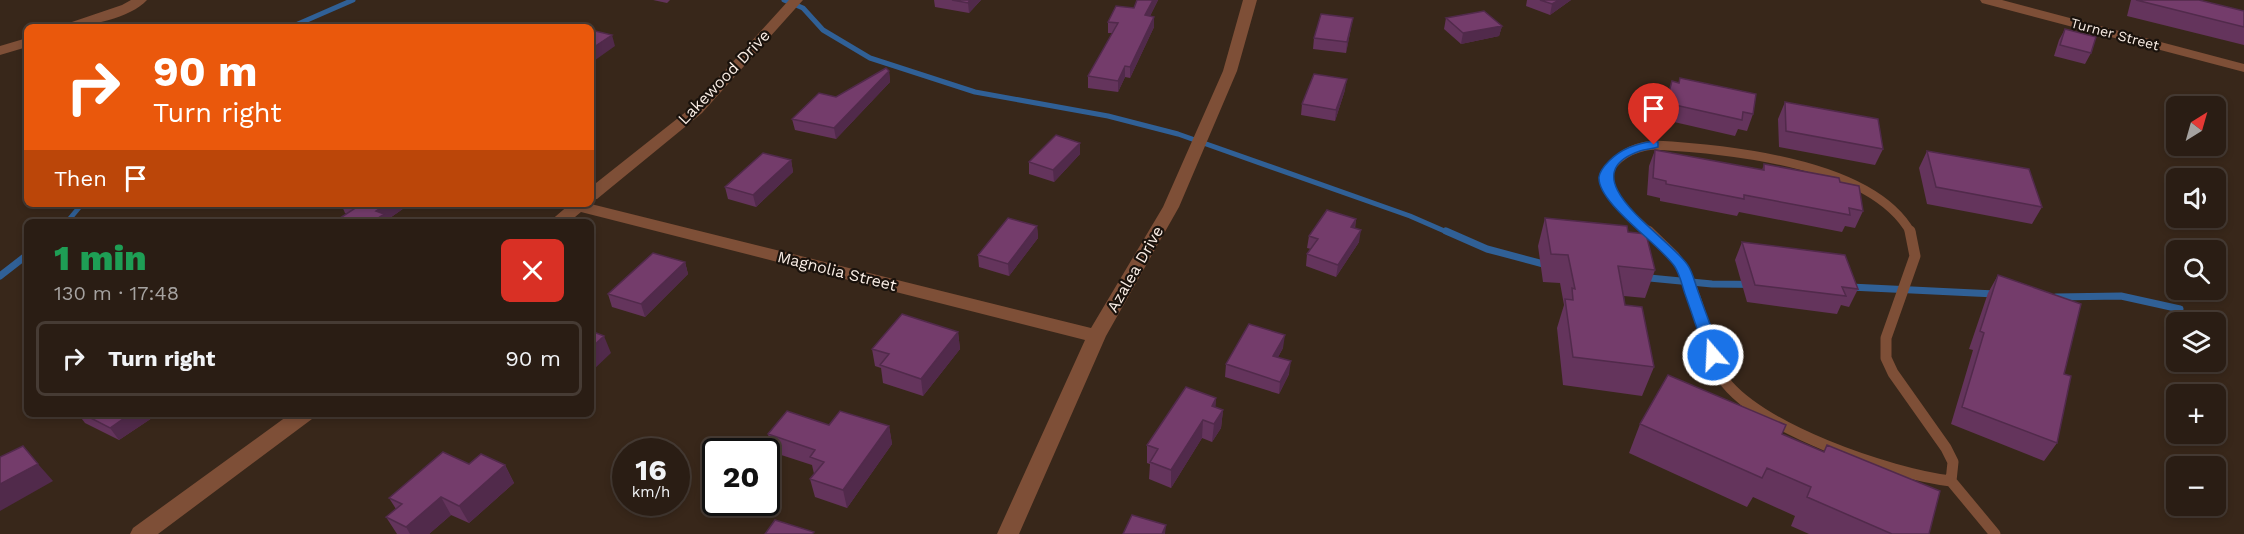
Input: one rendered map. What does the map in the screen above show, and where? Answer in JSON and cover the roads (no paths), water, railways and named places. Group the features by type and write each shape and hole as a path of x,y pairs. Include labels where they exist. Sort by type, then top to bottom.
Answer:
{"street":[{"path":"80,24 127,8 140,0"},
{"name":"Lakewood Drive","path":"594,193 697,110 796,0"},
{"name":"Azalea Drive","path":"1008,534 1096,336 1171,207 1230,71 1250,0"},
{"name":"Turner Street","path":"1987,0 2244,68"},
{"path":"0,51 24,43"},
{"name":"Magnolia Street","path":"594,205 1096,336"},
{"name":"Lakewood Drive","path":"562,219 577,207"},
{"path":"141,534 301,417"}],"lane":[{"path":"1951,482 1953,462 1946,448 1893,374 1886,358 1886,338 1915,256 1916,243 1912,232 1888,205 1859,186 1830,173 1759,157 1654,145 1637,148 1614,162 1605,177 1607,184 1622,206 1683,267 1720,374 1730,389 1750,405 1810,437 1898,471 1929,480 1951,482 1995,534"}],"waterway":[{"path":"298,24 353,0"},
{"path":"784,0 803,8 823,30 870,58 975,92 1108,116 1178,134 1410,216 1449,233"},
{"path":"70,219 80,207"},
{"path":"1446,231 1487,249 1566,270 1712,284 1809,285 1995,294"},
{"path":"0,276 24,257"},
{"path":"2056,297 2121,296 2180,309"}]}
